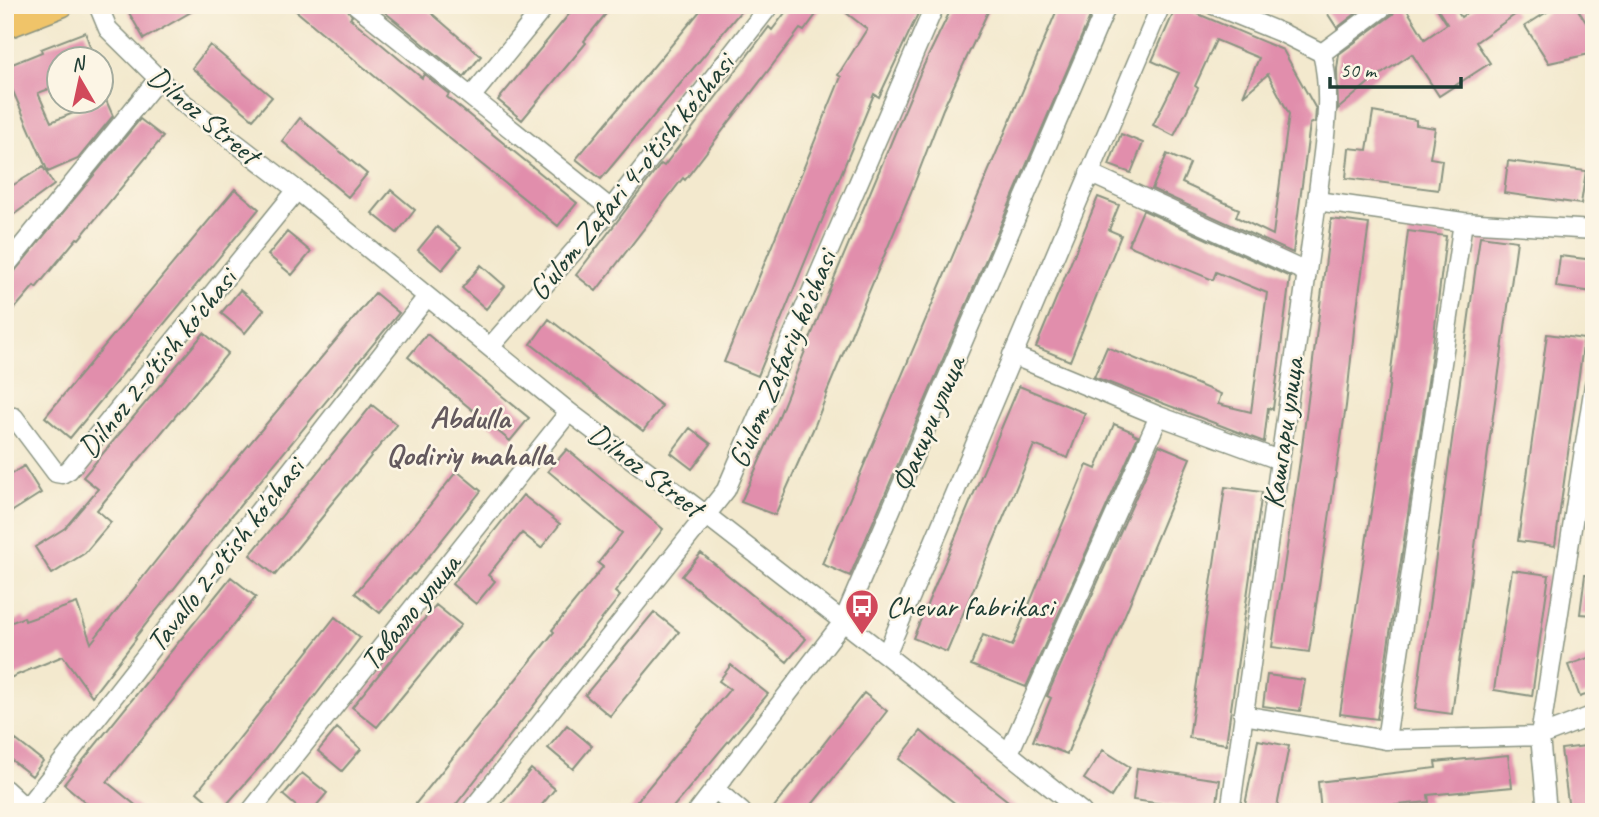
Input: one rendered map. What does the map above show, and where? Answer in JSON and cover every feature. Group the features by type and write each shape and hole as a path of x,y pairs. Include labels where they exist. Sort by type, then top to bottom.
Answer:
{"main road":[{"path":"5,27 62,5"}],"street":[{"name":"Dilnoz Street","path":"98,5 108,29 181,101 297,190 426,298 569,412 844,622 1082,812"},
{"path":"356,5 611,209"},
{"path":"471,97 546,5"},
{"name":"G'ulom Zafari 4-o'tish ko'chasi","path":"490,347 611,209 770,5"},
{"name":"G'ulom Zafariy ko'chasi","path":"470,812 726,490 934,5"},
{"name":"Факири улица","path":"697,812 844,622 1107,5"},
{"name":"Факири улица","path":"886,655 1161,5"},
{"path":"1213,5 1322,53 1386,5"},
{"name":"Кашгари улица","path":"1230,812 1317,201 1326,117 1327,73 1322,53"},
{"path":"5,267 158,79"},
{"path":"1089,173 1306,272"},
{"name":"Dilnoz 2-o'tish ko'chasi","path":"14,417 56,472 62,474 69,470 297,190"},
{"path":"1317,201 1463,222 1594,230"},
{"path":"1386,740 1463,222"},
{"name":"Tavallo 2-o'tish ko'chasi","path":"26,811 426,298"},
{"path":"1012,355 1159,416 1279,460"},
{"path":"1547,812 1540,736 1594,384"},
{"name":"Тавалло улица","path":"250,812 569,412"},
{"path":"1009,753 1159,416"},
{"path":"1243,715 1386,740 1540,736 1594,715"},
{"path":"5,789 26,811"},
{"path":"715,789 742,812"}],"building":[{"path":"137,5 203,5 144,39 128,11"},
{"path":"289,5 345,5 352,16 350,18 422,78 424,74 449,94 447,97 577,203 558,226"},
{"path":"376,5 422,5 481,56 464,77"},
{"path":"561,5 613,5 584,41 586,43 522,120 498,100 570,13"},
{"path":"705,5 746,5 601,179 576,159"},
{"path":"791,5 823,5 804,31 800,29 596,291 576,275 661,164 664,166 769,27 772,30"},
{"path":"836,5 922,5 879,97 874,94 758,376 724,362 841,77 838,75 867,29"},
{"path":"953,5 991,5 943,109 815,425 775,515 741,502 921,71"},
{"path":"1059,5 1095,5 850,576 822,564"},
{"path":"1177,5 1283,50 1316,109 1315,122 1310,124 1293,253 1152,189 1167,154 1190,164 1182,183 1239,209 1236,217 1273,235 1289,114 1268,74 1243,96 1259,58 1216,40 1195,86 1198,88 1174,136 1153,125 1179,73 1152,61"},
{"path":"1322,5 1367,5 1337,28"},
{"path":"1397,5 1404,5 1425,39 1447,24 1435,5 1453,5 1461,17 1478,5 1510,5 1516,14 1476,42 1490,63 1439,96 1412,54 1372,80 1338,109 1339,54 1393,14"},
{"path":"1558,5 1575,5 1594,35 1594,53 1549,63 1525,26"},
{"path":"85,32 90,46 49,46"},
{"path":"210,45 272,97 253,119 192,68"},
{"path":"46,47 46,90 38,93 46,116 51,122 66,116 113,116 78,159 48,172 5,73 5,67 42,52 41,49"},
{"path":"1373,112 1416,120 1416,125 1435,128 1430,158 1442,160 1438,190 1346,178 1349,148 1367,150"},
{"path":"300,118 367,174 348,197 282,141"},
{"path":"140,119 163,137 79,239 77,238 36,288 34,286 5,320 5,283"},
{"path":"1121,134 1143,143 1131,173 1109,165"},
{"path":"1508,161 1586,171 1581,204 1504,193"},
{"path":"43,167 54,185 5,221 5,190"},
{"path":"235,189 259,209 70,438 45,417"},
{"path":"391,190 415,210 397,233 372,213"},
{"path":"1098,197 1119,205 1109,230 1121,235 1070,361 1036,347"},
{"path":"1143,210 1290,277 1273,409 1268,408 1264,442 1094,377 1107,347 1221,394 1218,404 1251,412 1267,293 1216,272 1213,280 1128,245"},
{"path":"1331,219 1369,224 1346,406 1309,652 1272,647 1302,447"},
{"path":"437,227 461,247 442,270 418,250"},
{"path":"1408,231 1446,236 1429,375 1377,719 1340,714 1386,412"},
{"path":"287,232 311,252 292,275 268,255"},
{"path":"1480,236 1517,241 1452,714 1415,709"},
{"path":"1560,256 1594,260 1594,292 1556,287"},
{"path":"481,265 505,286 486,309 462,288"},
{"path":"240,290 264,310 245,333 221,313"},
{"path":"375,293 399,313 233,514 92,696 63,656 5,680 5,625 77,603 91,643 217,483"},
{"path":"549,319 662,406 643,431 531,344"},
{"path":"204,333 228,353 97,510 111,522 85,553 52,574 35,547 65,528 98,489 83,477"},
{"path":"427,334 529,418 510,441 408,357"},
{"path":"1547,334 1584,339 1555,546 1518,541"},
{"path":"1019,386 1085,413 1068,458 1034,445 947,652 913,638"},
{"path":"372,405 397,425 275,575 250,555"},
{"path":"1114,424 1138,436 1026,687 971,665 983,635 1012,646 1087,465 1096,469"},
{"path":"690,428 711,444 692,469 671,453"},
{"path":"1159,445 1190,458 1067,754 1033,741 1051,698 1047,696"},
{"path":"567,449 663,529 615,592 620,596 450,812 409,812 554,632 552,630 603,567 598,563 622,533 548,471"},
{"path":"24,466 41,493 5,516 5,478"},
{"path":"457,471 481,491 380,613 355,593"},
{"path":"1225,487 1262,492 1226,744 1189,738"},
{"path":"523,495 560,524 541,548 522,533 488,575 495,581 476,604 452,584"},
{"path":"701,553 806,639 787,662 682,576"},
{"path":"1512,570 1549,575 1532,696 1494,690"},
{"path":"1585,575 1594,575 1594,615 1580,614"},
{"path":"231,577 256,597 107,782 144,812 97,812 64,784"},
{"path":"436,605 461,625 377,727 352,707"},
{"path":"654,612 679,632 610,716 585,695"},
{"path":"335,617 360,638 264,762 220,812 197,792"},
{"path":"1594,656 1594,692 1580,697 1568,665"},
{"path":"731,665 768,694 669,812 628,812 730,689 719,681"},
{"path":"1267,675 1305,680 1300,711 1263,706"},
{"path":"864,693 887,711 866,738 806,812 770,812"},
{"path":"567,725 592,746 573,769 548,748"},
{"path":"337,728 361,749 342,771 318,751"},
{"path":"921,731 1022,812 966,812 899,759"},
{"path":"16,740 43,761 32,776 5,755"},
{"path":"1258,740 1289,746 1276,812 1244,810"},
{"path":"1594,745 1594,807 1569,810 1561,749"},
{"path":"1103,750 1130,767 1111,797 1084,779"},
{"path":"1508,755 1512,787 1428,795 1429,802 1321,812 1318,782 1436,768 1435,762"},
{"path":"1137,768 1220,780 1216,811 1133,800"},
{"path":"531,769 555,789 536,812 495,812"},
{"path":"302,773 327,793 311,812 303,812 283,795"}],"place":[{"name":"Chevar fabrikasi","path":"862,636"}],"district":[{"name":"Abdulla Qodiriy mahalla","path":"470,436"}]}
